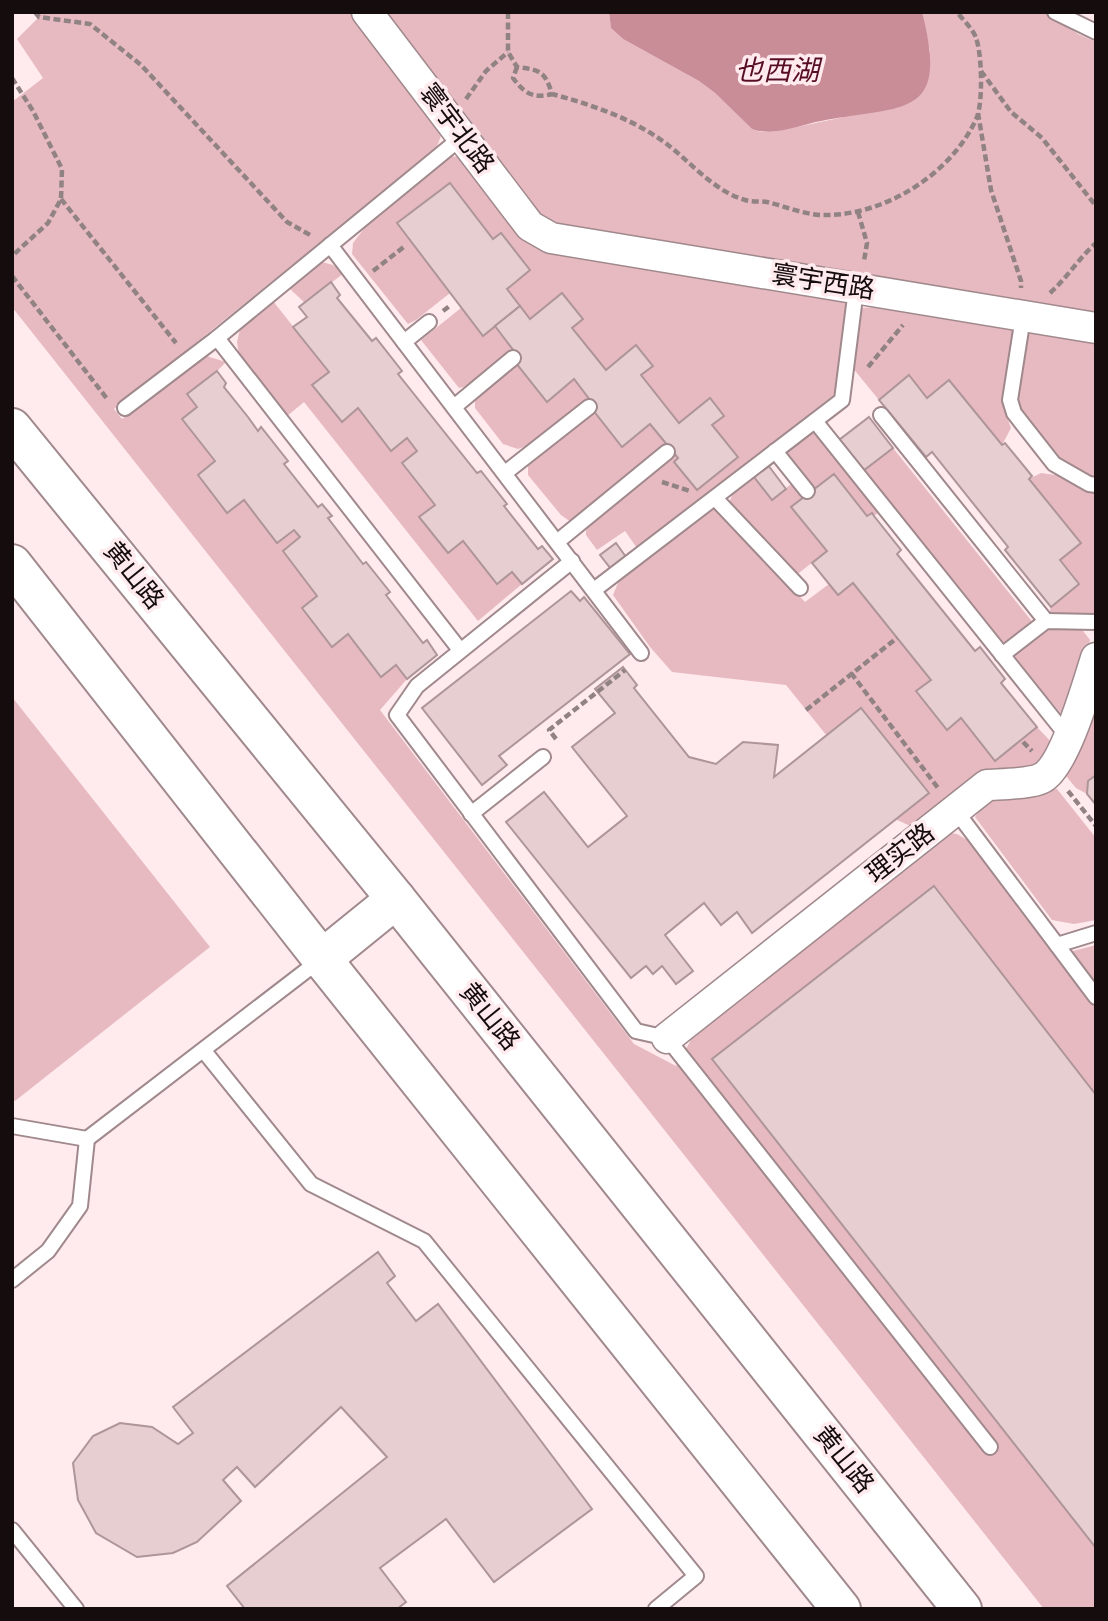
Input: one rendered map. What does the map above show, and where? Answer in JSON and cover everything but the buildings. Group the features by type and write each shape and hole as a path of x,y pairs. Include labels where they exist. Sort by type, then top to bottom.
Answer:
{"main road":[{"name":"黄山路","path":"12,428 396,899 962,1609"},
{"path":"12,564 321,959 841,1609"},
{"path":"321,959 396,899"}],"street":[{"name":"寰宇北路","path":"367,12 530,226 551,238"},
{"name":"寰宇西路","path":"551,238 1096,328"},
{"path":"1051,769 1076,722 1096,658"},
{"name":"理实路","path":"667,1038 987,785 1041,779 1051,769"}],"lane":[{"path":"1055,12 1096,32"},
{"path":"125,408 189,360 330,245 456,131"},
{"path":"330,245 641,653"},
{"path":"594,590 842,400 856,289"},
{"path":"1023,317 1010,400 1014,413 1054,464 1089,484 1096,485"},
{"path":"404,342 429,323"},
{"path":"216,338 460,650"},
{"path":"454,407 513,358"},
{"path":"505,473 589,407"},
{"path":"881,415 1046,621"},
{"path":"815,421 1068,737"},
{"path":"775,451 807,491"},
{"path":"557,542 667,452"},
{"path":"715,498 800,588"},
{"path":"572,561 417,686 397,715 636,1031 667,1038 990,1447"},
{"path":"1002,655 1046,621 1096,622"},
{"path":"471,814 543,757"},
{"path":"956,811 1096,997"},
{"path":"1058,945 1096,933"},
{"path":"12,1280 48,1251 79,1206 87,1139 321,959"},
{"path":"204,1051 311,1184 424,1241 696,1576 656,1609"},
{"path":"12,1126 87,1139"},
{"path":"12,1530 76,1609"}],"path":[{"path":"35,12 39,17 90,24 141,65 287,222 330,245"},
{"path":"509,12 508,52 517,67"},
{"path":"957,12 976,37 981,70 978,113 991,190 1021,281 1023,317"},
{"path":"456,131 466,99 486,71 508,52"},
{"path":"517,67 536,70 547,78 552,94"},
{"path":"517,67 513,78 521,89 539,97 552,94 606,109 666,143 696,171 745,200 822,215 858,212 890,200 941,168 967,138 978,113"},
{"path":"981,70 1011,112 1042,138 1096,206"},
{"path":"12,78 33,111 62,169 61,199 48,223 12,256"},
{"path":"61,199 189,360"},
{"path":"856,289 867,243 858,212"},
{"path":"1023,317 1067,278 1096,243"},
{"path":"384,262 405,246"},
{"path":"12,276 108,401 125,408"},
{"path":"844,383 868,367 907,321 930,301"},
{"path":"652,465 657,481 715,498"},
{"path":"806,710 897,638"},
{"path":"543,757 560,745 550,730 625,670"},
{"path":"851,673 956,811"},
{"path":"1051,769 1096,826"}],"shaded area":[{"path":"35,12 352,12 442,133 436,149 114,409 122,419 203,355 226,362 217,371 197,407 182,419 215,461 198,475 227,513 244,500 294,530 300,537 283,551 317,596 302,608 332,647 348,634 381,676 396,665 407,679 380,710 634,1044 676,1066 691,1040 945,832 957,834 969,841 1096,1008 1096,1609 1044,1609 12,307 12,102 43,78 17,39 39,17"},
{"path":"383,12 609,12 611,28 623,39 699,81 752,129 761,132 844,117 930,51 922,12 1046,12 1078,34 1096,42 1096,313 547,224"},
{"path":"452,156 464,158 528,239 849,297 836,393 637,548 625,531 597,550 586,535 586,525 674,453 678,458 674,462 697,490 738,457 712,425 724,416 709,399 679,423 641,375 653,365 637,345 606,370 572,328 583,319 562,293 530,319 507,289 530,270 502,233 493,239 450,183 397,223 450,293 408,324 352,254 353,243 366,226"},
{"path":"322,262 333,265 344,273 305,303 290,289"},
{"path":"273,301 329,372 313,385 341,421 358,408 391,450 407,438 417,451 402,464 435,505 419,517 447,553 463,541 512,572 522,584 478,621 304,402 286,417 239,355 237,342 240,329"},
{"path":"875,307 1018,328 1004,409 1011,428 1002,445 949,380 927,398 909,376 879,400 852,367 860,308"},
{"path":"461,308 482,335 495,326 513,349 471,385 459,388 421,340"},
{"path":"1025,329 1096,337 1096,480 1063,464 1018,410 1014,387"},
{"path":"516,363 547,401 574,379 590,399 533,444 518,449 503,444 475,408 475,396"},
{"path":"593,410 622,446 650,424 668,445 571,522 561,515 528,475 528,462"},
{"path":"818,431 880,511 874,516 872,513 867,516 834,474 813,490 785,455 798,438"},
{"path":"893,448 1034,624 1011,642 1002,642 863,471"},
{"path":"1041,473 1062,476 1087,491 1096,491 1096,615 1090,618 1048,616 1051,607 1079,584 1060,560 1081,543 1029,479"},
{"path":"749,477 754,477 772,499 795,481 806,496 827,551 795,576 728,507 733,492"},
{"path":"713,506 805,602 829,584 838,595 853,583 931,680 916,692 946,729 961,718 995,760 1037,727 1053,744 1035,769 917,829 895,819 929,792 862,708 827,736 786,685 672,672 650,647 613,595 621,576"},
{"path":"1050,625 1080,627 1090,640 1065,718 1013,657"},
{"path":"12,697 210,947 15,1101 12,1098"},
{"path":"1096,712 1096,775 1088,781 1087,794 1076,788 1061,770"},
{"path":"1057,789 1096,838 1096,920 1074,924 1052,920 975,817 984,804 999,792"},
{"path":"1096,945 1096,993 1072,961 1073,951"}],"water":[{"name":"也西湖","path":"609,12 922,12 929,47 930,72 924,90 913,101 897,108 778,131 761,131 752,129 699,81 623,39 611,28"}]}
